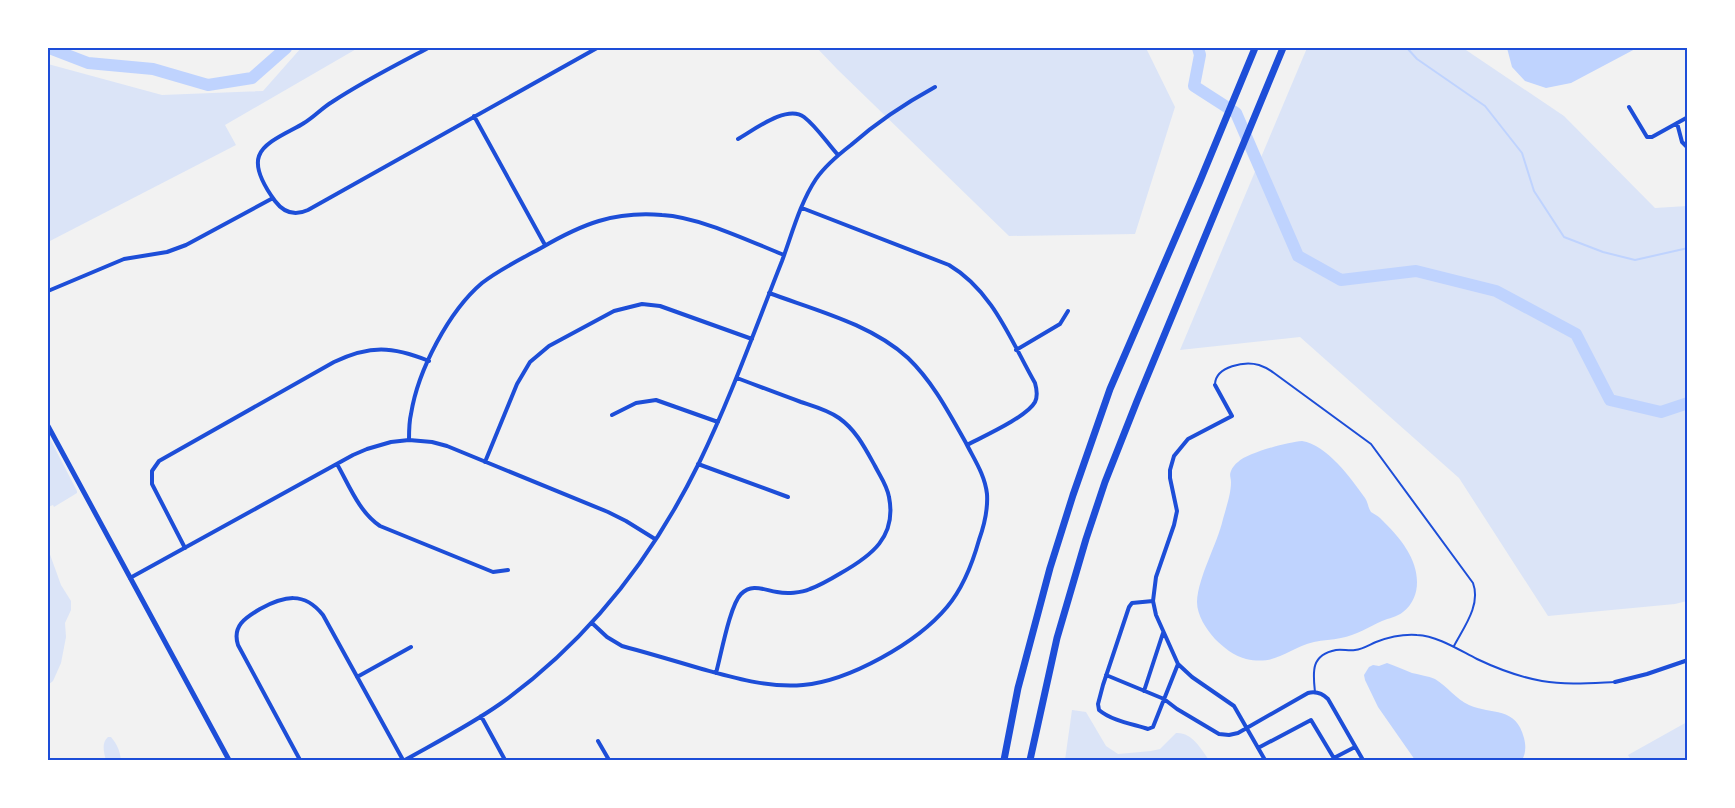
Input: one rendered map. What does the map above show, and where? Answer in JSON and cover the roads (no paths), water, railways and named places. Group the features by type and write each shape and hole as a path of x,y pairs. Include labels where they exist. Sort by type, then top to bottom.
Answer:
{"highway":[{"path":"1004,760 1018,688 1033,627 1073,495 1110,389 1255,48"},
{"path":"1030,760 1057,638 1068,597 1100,498 1137,400 1283,48"}],"main road":[{"path":"48,426 229,760"}],"street":[{"path":"428,48 332,101 312,118 265,146 259,156 258,168 273,198 286,211 303,212 597,48"},
{"path":"300,760 237,640 237,630 242,621 276,601 290,598 302,600 315,606 328,622 404,760 481,716 540,673 592,623 633,573 644,558 698,464 737,378 802,208 816,178 838,156 893,111 935,87"},
{"path":"1629,107 1647,137 1652,137 1688,117"},
{"path":"738,139 780,116 794,113 808,121 838,156"},
{"path":"474,116 545,245"},
{"path":"1677,123 1682,142 1688,148"},
{"path":"48,291 124,259 167,252 186,246 273,198"},
{"path":"802,208 930,257 957,270 984,294 1035,383 1036,401 1023,414 967,445"},
{"path":"408,440 415,398 429,361 441,335 463,303 482,283 505,268 580,227 628,214 663,214 699,222 784,255"},
{"path":"592,623 622,646 757,683 787,686 803,685 825,681 861,668 902,645 934,621 947,607 961,586 972,564 982,532 987,495 986,484 967,445 927,379 907,358 889,343 871,332 769,293"},
{"path":"485,462 517,384 530,362 549,346 614,311 631,305 660,306 752,339"},
{"path":"1016,350 1060,324 1068,311"},
{"path":"184,548 152,484 152,471 159,460 325,367 351,355 373,349 392,349 429,361"},
{"path":"716,673 734,605 743,592 754,588 784,592 810,589 866,558 883,539 890,513 889,496 886,486 865,448 852,430 831,413 737,378"},
{"path":"1215,385 1232,416 1188,439 1174,456 1170,478 1177,512 1156,577 1153,601 1156,614 1178,664 1192,677 1234,706 1265,760"},
{"path":"612,415 636,403 656,400 718,422"},
{"path":"130,578 367,449 391,442 408,440 432,442 446,446 608,512 655,539"},
{"path":"337,464 362,510 380,526 493,572 508,570"},
{"path":"698,464 788,497"},
{"path":"1153,601 1132,603 1128,607 1106,675 1098,704 1099,710 1103,714 1148,729 1156,723 1178,664"},
{"path":"1144,690 1164,632"},
{"path":"357,677 411,647"},
{"path":"1615,682 1688,660"},
{"path":"1106,675 1164,699 1219,734 1229,735 1238,733 1304,695 1315,692 1324,695 1328,699 1363,760"},
{"path":"481,716 506,760"},
{"path":"1258,748 1311,720 1332,760 1355,746"},
{"path":"598,740 609,760"}],"lane":[{"path":"1215,385 1217,376 1223,370 1242,364 1261,366 1274,373 1371,444 1473,583 1476,599 1470,616 1454,646"},
{"path":"1315,692 1313,670 1316,663 1328,653 1335,650 1356,650 1387,638 1403,635 1419,635 1454,646 1506,671 1542,681 1572,683 1615,682"}],"water":[{"path":"1507,48 1637,48 1571,83 1546,88 1525,81 1512,67"},
{"path":"1302,441 1320,449 1338,464 1365,498 1371,512 1380,518 1401,541 1414,565 1417,582 1414,598 1401,614 1347,637 1317,641 1266,660 1246,659 1237,656 1225,648 1205,626 1197,607 1198,592 1220,529 1229,496 1231,470 1243,459 1259,452"},
{"path":"1387,663 1412,673 1435,679 1469,705 1509,716 1520,728 1524,738 1525,749 1522,760 1415,760 1378,707 1365,680 1364,675 1369,667"}],"waterway":[{"path":"49,48 88,63 153,69 208,85 252,78 286,48"},
{"path":"1198,48 1200,55 1194,86 1236,113 1298,256 1341,280 1416,271 1496,291 1576,334 1610,400 1661,412 1688,403"},
{"path":"1407,48 1417,59 1485,106 1522,153 1534,191 1564,237 1603,252 1635,260 1688,248"}]}
